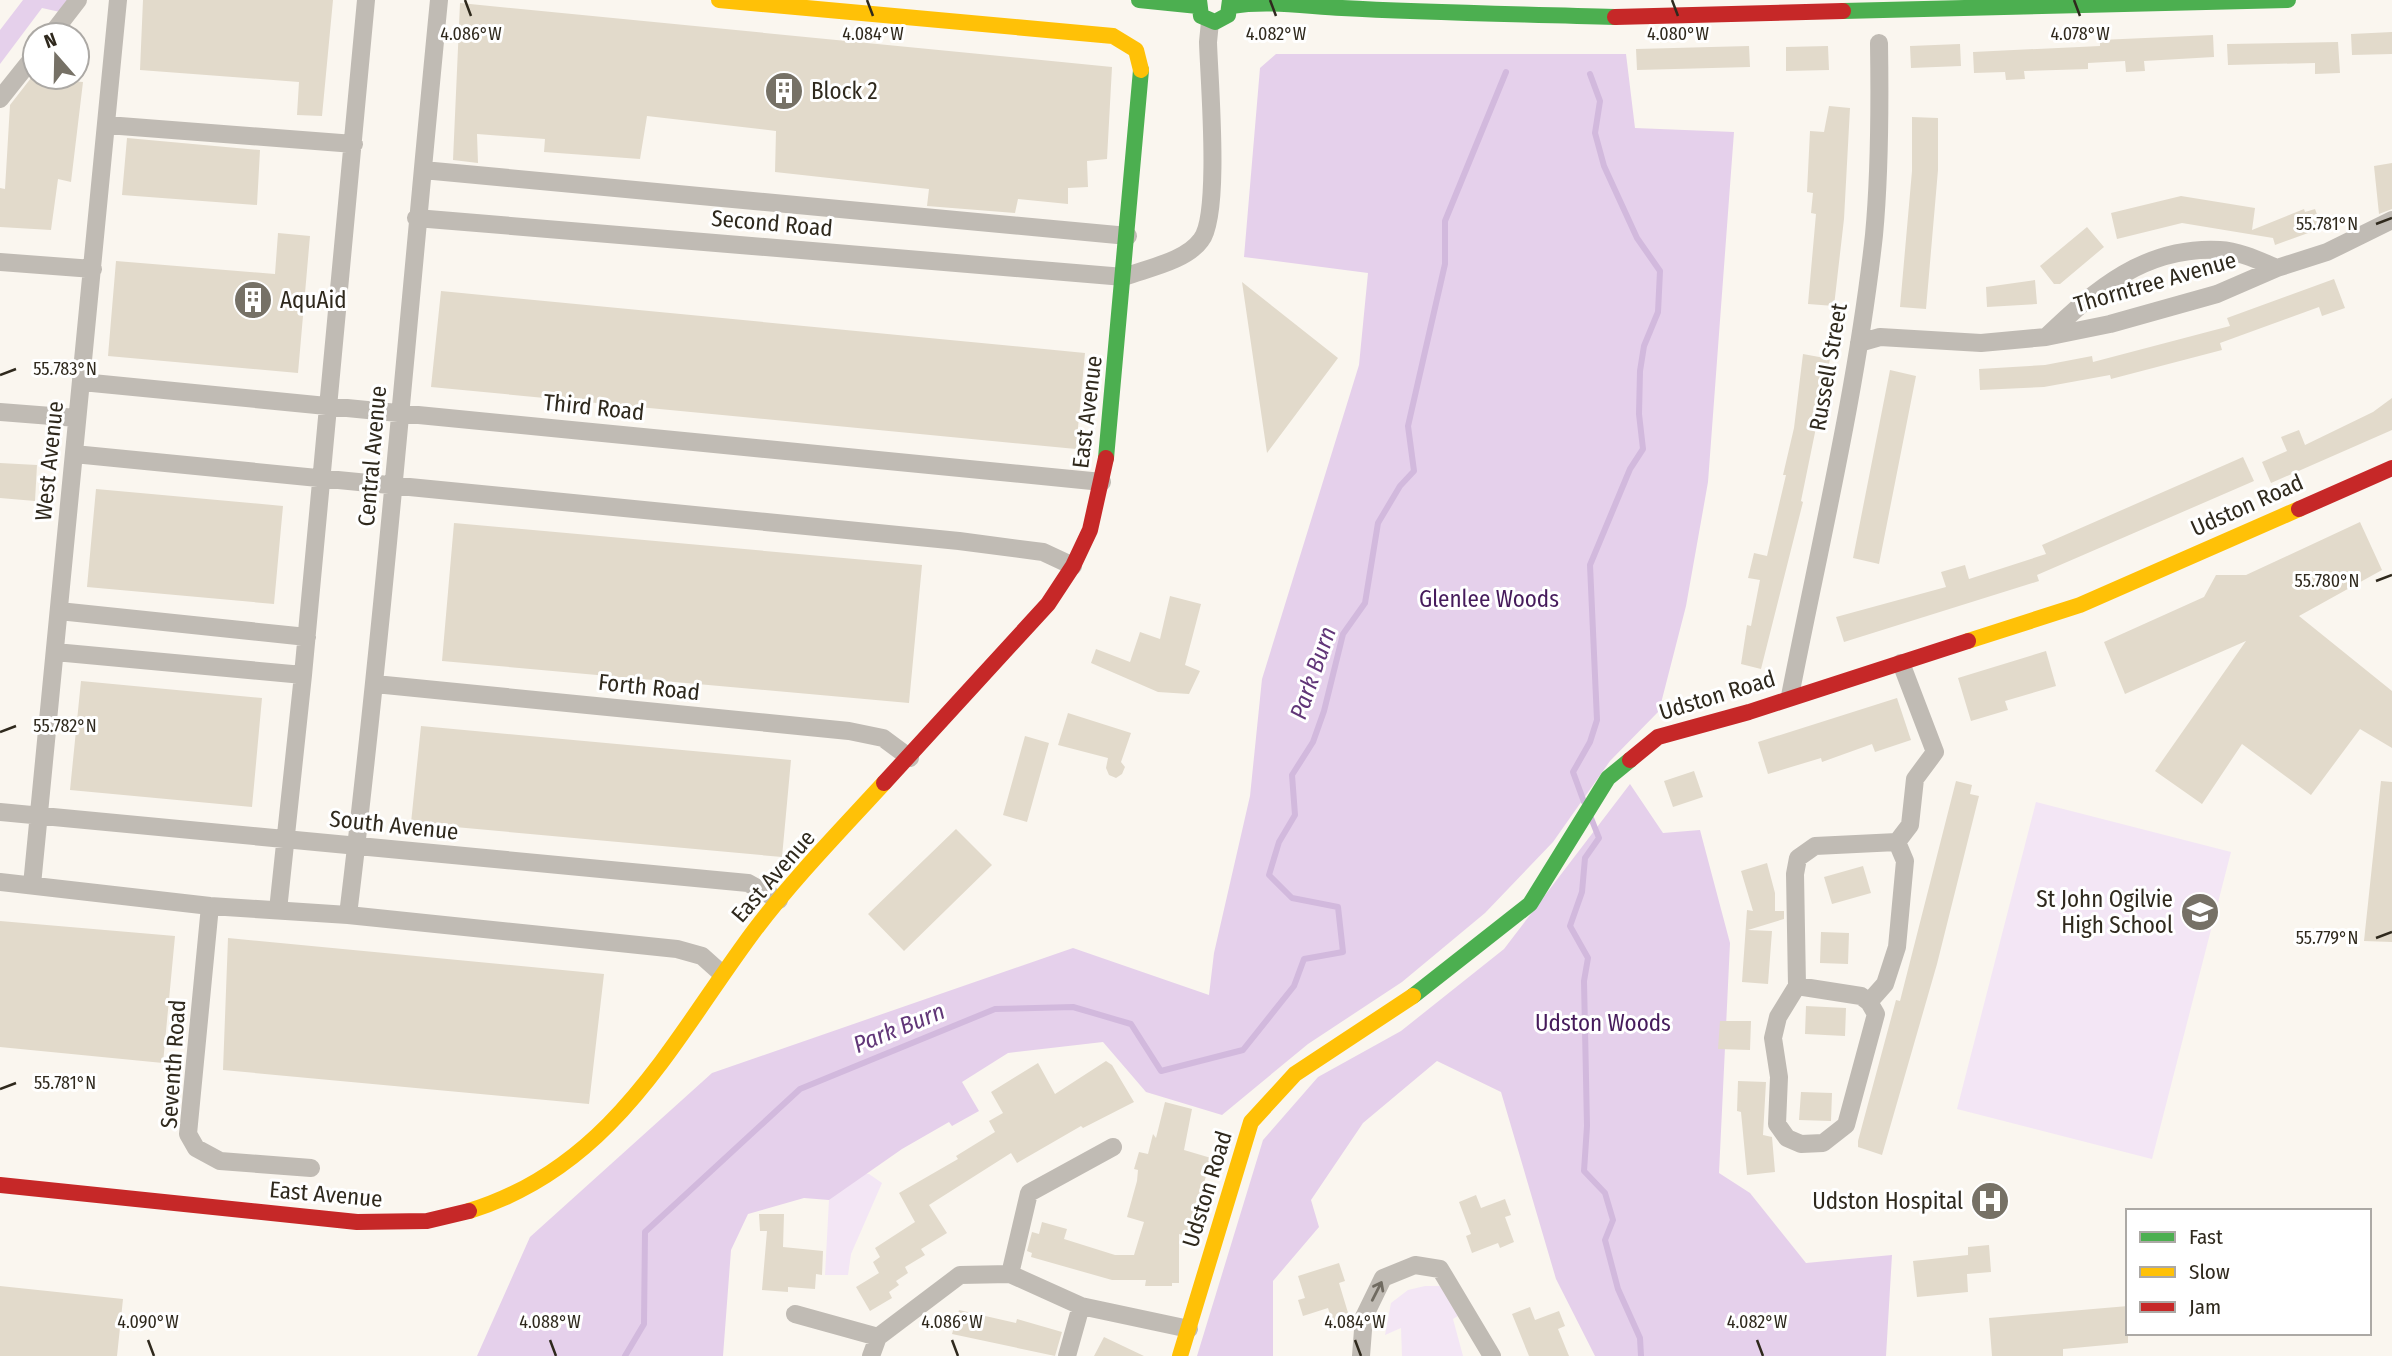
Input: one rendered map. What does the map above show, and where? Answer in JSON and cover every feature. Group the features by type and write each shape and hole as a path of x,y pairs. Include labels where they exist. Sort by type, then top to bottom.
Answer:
{"street":[{"path":"62,21 78,0"},
{"name":"West Avenue","path":"32,885 118,0"},
{"path":"278,910 307,637 366,0"},
{"name":"Central Avenue","path":"348,915 375,684 416,218 439,0"},
{"name":"East Avenue","path":"0,1185 338,1219 404,1223 447,1218 490,1205 543,1178 593,1140 675,1045 722,973 779,900 1048,604 1073,566 1090,530 1111,429 1141,70 1136,50 1113,36 719,0"},
{"path":"1139,0 1198,3 1201,16 1210,22 1224,19 1230,3 1251,1 1451,6 1626,18 2288,0"},
{"path":"1124,277 1190,251 1203,238 1212,203 1208,42 1210,22"},
{"name":"Russell Street","path":"1790,696 1859,343 1874,233 1881,114 1879,43"},
{"path":"0,99 21,73"},
{"path":"107,125 354,144"},
{"name":"Second Road","path":"422,170 1128,236"},
{"name":"Second Road","path":"416,218 1124,277"},
{"name":"Thorntree Avenue","path":"1859,343 1880,337 1981,343 2046,337 2110,324 2217,294 2277,268 2327,252 2392,220"},
{"name":"Thorntree Avenue","path":"2046,337 2085,300 2134,266 2167,255 2221,250 2277,268"},
{"path":"0,262 93,269"},
{"name":"Third Road","path":"82,382 1102,482"},
{"path":"0,412 77,418"},
{"path":"74,454 959,541 1043,552 1073,566"},
{"name":"Udston Road","path":"1180,1356 1251,1122 1295,1074 1436,981 1530,904 1608,778 1658,737 1749,712 1790,696 2080,605 2392,468"},
{"path":"59,611 307,637"},
{"path":"55,652 303,675"},
{"path":"1797,986 1861,996 1870,1002 1876,1014 1846,1125 1822,1143 1801,1144 1787,1138 1777,1124 1779,1077 1773,1038 1778,1017 1797,986 1795,874 1798,858 1815,846 1897,842 1910,825 1915,779 1935,752 1901,663"},
{"name":"Forth Road","path":"375,684 849,731 883,738 909,758"},
{"name":"South Avenue","path":"0,812 748,883 779,900"},
{"path":"1870,1002 1885,984 1897,947 1905,861 1897,842"},
{"path":"0,882 210,906 348,915 677,949 702,956 722,973"},
{"name":"Seventh Road","path":"210,906 188,1134 196,1148 220,1161 310,1168"},
{"path":"1010,1274 1029,1194 1112,1147"},
{"path":"1361,1356 1363,1317 1383,1278 1415,1265 1440,1269 1492,1356"},
{"path":"871,1356 878,1337 960,1275 1010,1274 1081,1306 1189,1329"},
{"path":"1067,1356 1081,1306"},
{"path":"795,1314 878,1337"}],"shaded area":[{"path":"2036,802 2231,852 2152,1159 1957,1109"},
{"path":"848,1171 869,1174 882,1183 851,1254 848,1275 825,1275 829,1200"},
{"path":"1440,1286 1461,1314 1453,1319 1463,1356 1402,1356 1401,1328 1385,1335 1391,1303 1408,1290"}],"green space":[{"path":"23,0 69,0 60,12 42,8 32,21 21,21 21,36 0,64 0,30"},
{"name":"Glenlee Woods","path":"1276,54 1626,54 1635,128 1734,132 1708,482 1686,606 1659,711 1610,761 1553,842 1485,913 1402,982 1308,1044 1222,1115 1146,1092 1103,1042 1008,1053 962,1082 979,1111 952,1126 949,1122 902,1149 829,1200 804,1198 748,1214 731,1250 723,1356 477,1356 530,1237 712,1073 1073,948 1209,995 1214,953 1250,796 1262,679 1359,365 1368,273 1244,257 1260,68"},
{"name":"Udston Woods","path":"1630,784 1663,833 1700,830 1730,943 1719,1173 1750,1193 1806,1263 1892,1255 1886,1356 1595,1356 1556,1279 1501,1092 1437,1061 1363,1123 1311,1200 1319,1227 1273,1281 1273,1356 1197,1356 1263,1140 1318,1077 1401,1031 1504,949"}],"building":[{"path":"143,0 333,0 322,116 297,115 299,82 140,70"},
{"name":"Block 2","path":"460,3 1112,67 1107,159 1087,161 1088,187 1068,188 1068,204 1018,199 1015,213 927,206 929,189 775,172 776,131 647,116 640,159 544,152 545,139 477,134 478,163 453,160"},
{"path":"2392,32 2392,54 2352,55 2351,34"},
{"path":"2213,35 2214,57 2144,61 2145,71 2126,72 2125,61 2088,63 2088,69 2024,71 2025,79 2006,80 2005,72 1974,73 1973,52 2100,46 2100,40"},
{"path":"2338,42 2340,73 2315,74 2315,63 2228,65 2227,44"},
{"path":"1960,44 1961,66 1911,68 1910,46"},
{"path":"1749,46 1750,67 1637,70 1636,49"},
{"path":"1828,46 1829,70 1786,71 1786,47"},
{"path":"21,91 82,91 71,182 58,179 51,230 0,227 0,188 5,189 10,105"},
{"path":"1829,106 1850,108 1844,219 1834,306 1808,304 1816,214 1811,213 1813,193 1807,192 1810,131 1824,132"},
{"path":"1912,117 1938,118 1938,170 1926,309 1900,307 1912,171"},
{"path":"127,138 260,150 257,205 122,195"},
{"path":"2392,163 2392,209 2379,214 2374,166"},
{"path":"2181,196 2255,208 2252,230 2304,209 2305,212 2315,209 2322,228 2275,245 2273,238 2182,223 2117,239 2111,213"},
{"path":"2087,227 2104,247 2060,284 2054,284 2040,266"},
{"path":"278,233 310,236 298,373 108,356 116,261 275,274"},
{"path":"2334,279 2345,308 2322,316 2319,307 2220,343 2222,350 2111,379 2110,375 2044,387 1980,390 1979,369 2045,365 2092,356 2093,362 2230,326 2227,318"},
{"path":"2035,280 2037,304 1987,307 1986,287"},
{"path":"1242,282 1338,358 1267,453"},
{"path":"441,291 1085,353 1076,449 431,387"},
{"path":"1803,354 1830,359 1801,501 1803,502 1761,669 1741,664 1747,625 1751,626 1760,580 1748,578 1754,553 1767,556 1786,475 1783,475 1794,428"},
{"path":"1890,370 1916,376 1879,564 1853,558"},
{"path":"2392,398 2392,430 2271,483 2262,462 2287,451 2281,437 2299,430 2305,445 2373,412"},
{"path":"2243,457 2254,481 2037,575 2039,581 1844,642 1836,617 1946,587 1941,572 1965,565 1969,579 2046,554 2042,545"},
{"path":"0,463 37,465 35,501 0,498"},
{"path":"96,489 283,506 274,604 87,587"},
{"path":"2360,522 2382,570 2299,616 2392,691 2392,748 2360,729 2311,795 2242,744 2202,804 2155,771 2246,641 2125,694 2104,642 2204,597 2216,575 2246,575"},
{"path":"454,523 922,565 909,703 442,661"},
{"path":"1170,596 1201,604 1185,665 1200,671 1189,694 1158,692 1091,663 1096,649 1130,662 1140,632 1160,639"},
{"path":"2046,651 2056,686 2005,701 2008,710 1971,721 1958,678"},
{"path":"81,681 262,698 252,807 70,790"},
{"path":"1897,698 1911,740 1875,752 1872,744 1822,762 1821,758 1768,774 1758,742"},
{"path":"1068,713 1131,733 1121,762 1125,767 1122,774 1116,778 1109,775 1106,768 1108,758 1058,745"},
{"path":"421,726 791,760 782,857 411,823"},
{"path":"1025,736 1049,743 1027,822 1003,815"},
{"path":"1694,771 1703,797 1673,807 1664,781"},
{"path":"1956,781 1972,785 1970,794 1979,796 1937,964 1882,1155 1858,1147 1858,1141 1896,1000 1900,1001"},
{"path":"2381,781 2392,782 2392,942 2364,941"},
{"path":"956,829 992,865 904,951 868,914"},
{"path":"1767,863 1775,893 1775,911 1784,911 1784,919 1748,930 1772,931 1768,984 1742,982 1747,910 1753,911 1741,871"},
{"path":"1863,866 1871,893 1832,904 1824,877"},
{"path":"0,921 175,936 163,1063 0,1047"},
{"path":"1821,932 1849,933 1848,964 1820,963"},
{"path":"228,938 604,974 589,1104 223,1070"},
{"path":"1806,1006 1846,1008 1845,1036 1805,1034"},
{"path":"1720,1021 1751,1021 1750,1050 1718,1049"},
{"path":"1106,1061 1112,1065 1134,1102 1083,1128 1081,1126 1017,1163 1011,1153 929,1205 947,1233 921,1249 925,1255 905,1267 908,1273 896,1281 899,1285 889,1292 892,1298 870,1311 856,1287 879,1273 873,1262 880,1257 875,1248 915,1222 899,1193 958,1159 956,1156 995,1132 989,1121 1003,1113 991,1092 1038,1063 1055,1094"},
{"path":"1738,1081 1766,1082 1763,1135 1772,1137 1775,1172 1747,1175 1741,1112 1737,1111"},
{"path":"1801,1092 1832,1093 1831,1121 1799,1120"},
{"path":"1165,1102 1192,1109 1184,1150 1211,1158 1189,1237 1179,1234 1179,1283 1172,1283 1172,1286 1145,1286 1146,1280 1112,1280 1031,1257 1032,1253 1027,1251 1032,1232 1039,1234 1042,1222 1067,1229 1064,1239 1115,1255 1134,1255 1144,1222 1127,1217 1137,1181 1138,1170 1134,1169 1139,1152 1148,1154 1153,1134 1156,1138"},
{"path":"1476,1195 1481,1208 1505,1199 1511,1215 1505,1217 1514,1242 1500,1248 1498,1243 1472,1253 1466,1236 1471,1234 1459,1202"},
{"path":"759,1214 784,1214 783,1247 823,1251 822,1275 816,1274 815,1289 788,1287 788,1292 762,1290 767,1231 760,1231"},
{"path":"1989,1245 1991,1272 1967,1274 1968,1292 1917,1297 1913,1261 1968,1255 1968,1247"},
{"path":"1339,1263 1345,1281 1339,1283 1349,1316 1332,1321 1328,1308 1303,1316 1298,1300 1305,1298 1298,1276"},
{"path":"0,1286 123,1299 117,1356 0,1356"},
{"path":"2126,1306 2128,1343 2063,1349 2063,1356 1992,1356 1989,1318"},
{"path":"1530,1307 1535,1320 1559,1311 1565,1326 1558,1329 1569,1356 1529,1356 1512,1314"},
{"path":"959,1310 1016,1323 1017,1319 1062,1332 1055,1356 952,1334"},
{"path":"1104,1337 1144,1356 1094,1356"}],"waterway":[{"name":"Park Burn","path":"625,1356 644,1324 645,1232 800,1089 995,1009 1073,1007 1131,1024 1161,1071 1243,1050 1294,986 1304,959 1343,952 1338,907 1292,898 1269,875 1279,842 1295,815 1292,775 1313,742 1324,711 1343,634 1365,603 1378,523 1400,486 1414,471 1408,426 1445,264 1445,221 1506,72"},
{"path":"1584,802 1573,772 1590,742 1597,720 1590,565 1630,469 1643,449 1639,414 1640,371 1644,346 1658,312 1660,271 1637,238 1604,166 1595,133 1600,101 1590,74"},
{"path":"1591,818 1599,838 1585,858 1582,892 1570,926 1588,958 1584,981 1587,1126 1584,1171 1605,1193 1613,1220 1605,1240 1618,1289 1640,1338 1641,1356"}],"traffic: fast":[{"path":"1139,0 1198,6"},
{"path":"1199,0 1201,16 1215,22 1228,15 1230,0"},
{"path":"1843,11 2288,0"},
{"path":"1231,6 1272,3 1410,11 1615,17"},
{"path":"1106,458 1141,70"},
{"path":"1413,996 1530,904 1608,778 1630,760"}],"traffic: slow":[{"path":"719,0 1113,36 1136,50 1141,70"},
{"path":"1968,641 2080,605 2299,509"},
{"path":"469,1211 519,1191 563,1164 601,1132 635,1096 666,1056 769,911 884,783"},
{"path":"1180,1356 1251,1122 1295,1074 1413,996"}],"traffic: jam":[{"path":"1615,17 1843,11"},
{"path":"884,783 1048,604 1073,566 1090,530 1106,458"},
{"path":"2299,509 2392,468"},
{"path":"1630,760 1658,737 1749,712 1968,641"},
{"path":"0,1185 357,1222 427,1221 469,1211"}],"place":[{"name":"Block 2","path":"784,91"},
{"name":"AquAid","path":"253,300"},
{"name":"St John Ogilvie High School","path":"2200,912"},
{"name":"Udston Hospital","path":"1990,1201"}]}
